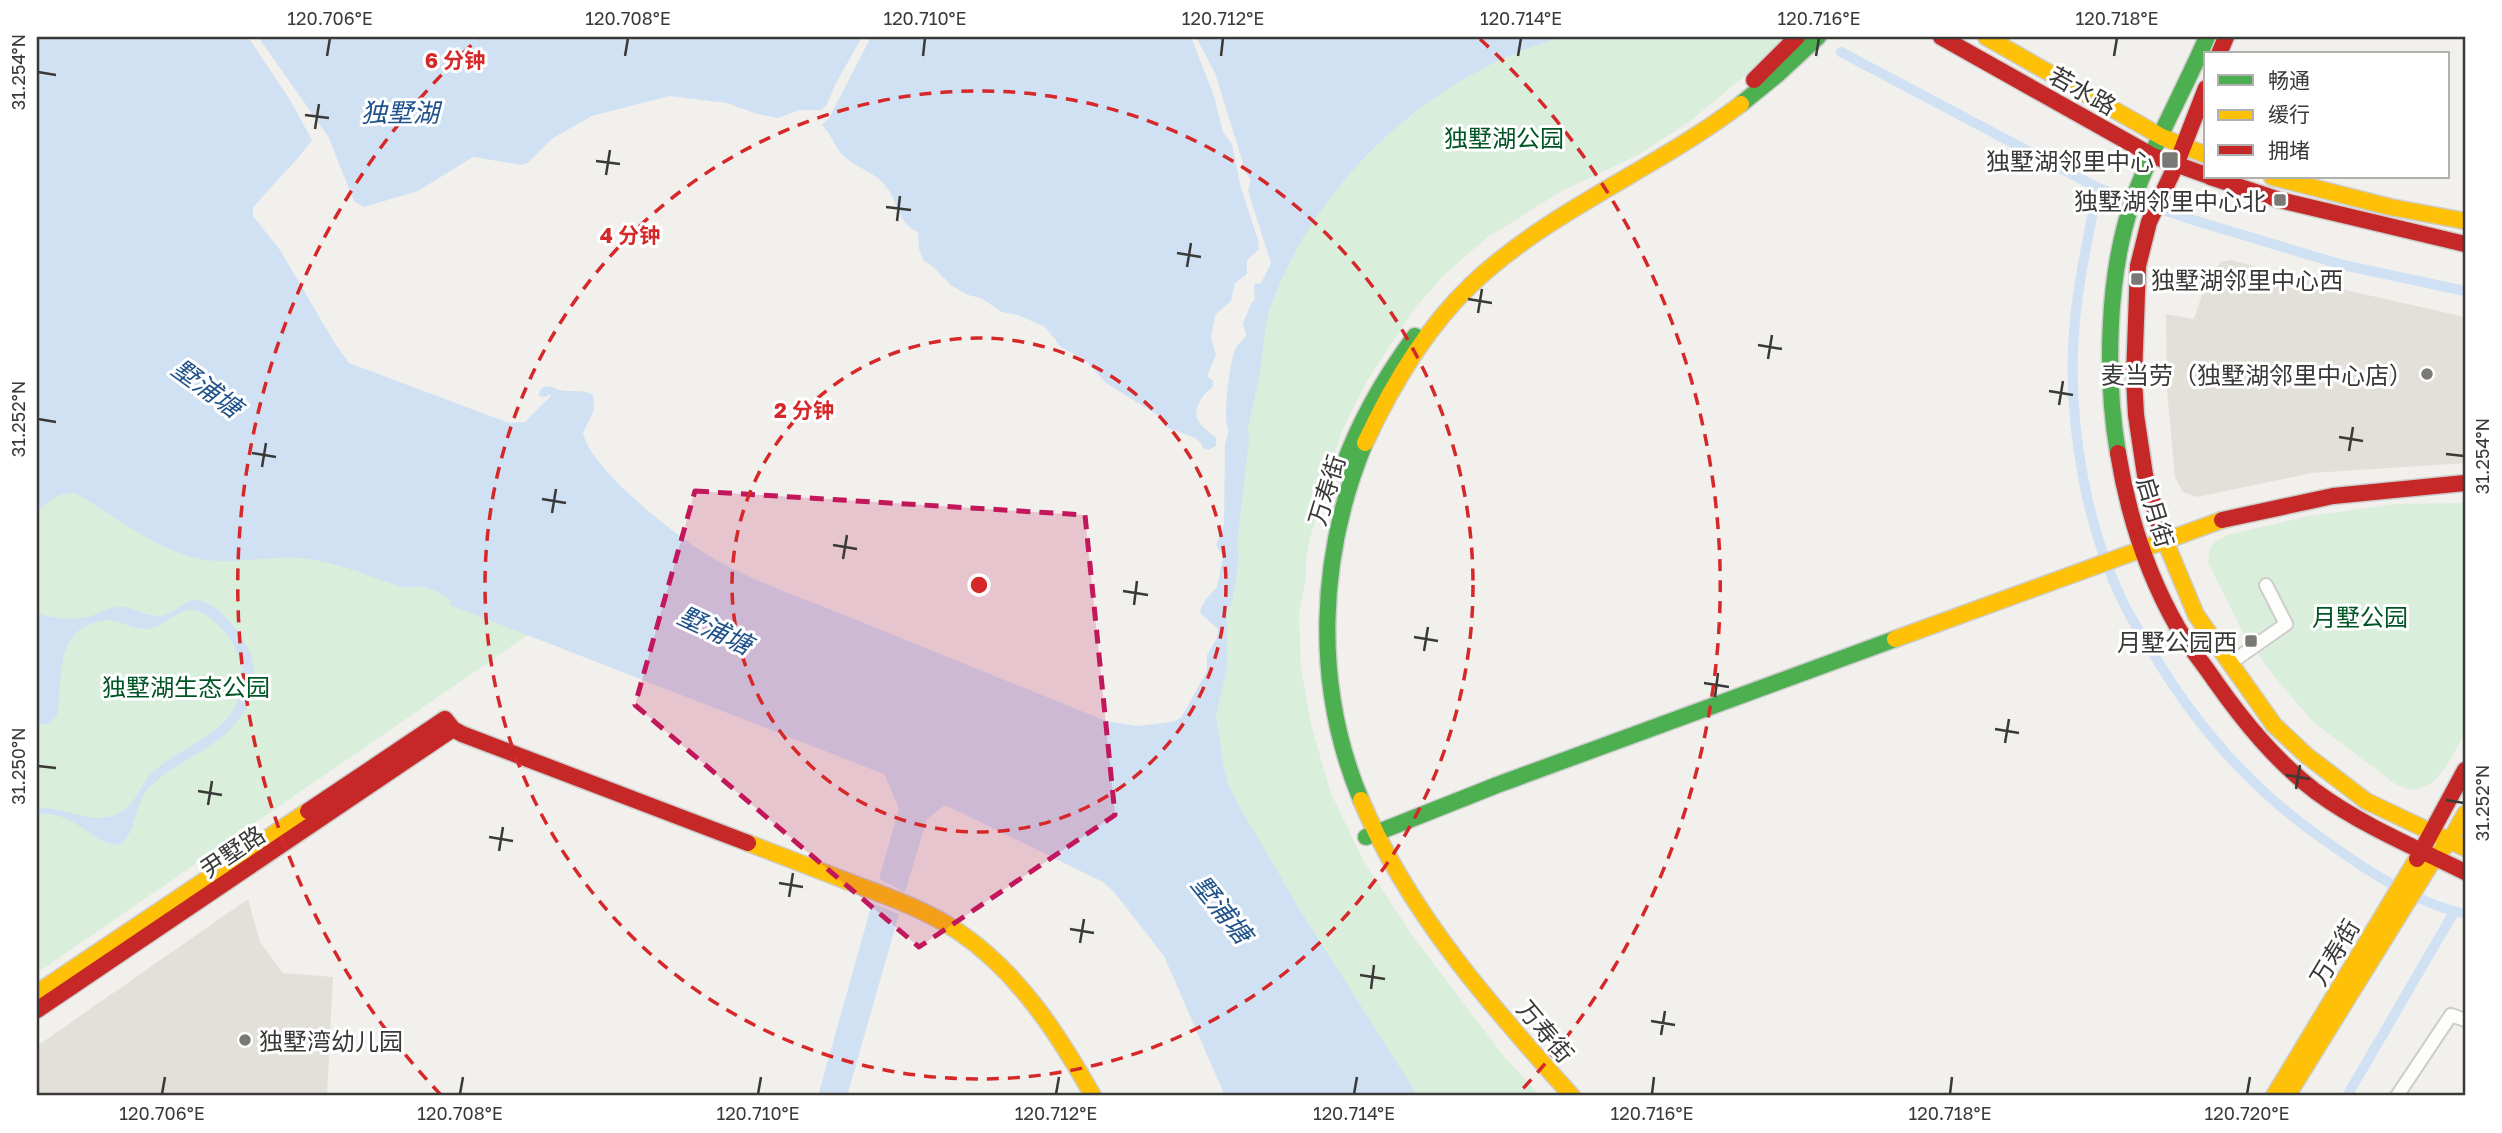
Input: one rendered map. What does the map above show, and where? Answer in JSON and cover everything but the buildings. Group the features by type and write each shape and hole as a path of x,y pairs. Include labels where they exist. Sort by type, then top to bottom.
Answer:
{"street":[{"name":"万寿街","path":"1559,1096 1507,1036 1423,929 1371,835 1335,722 1328,672 1327,596 1334,534 1355,465 1386,396 1437,321 1462,293 1491,267 1538,233 1678,148 1732,111 1781,72 1796,44 1818,37"},
{"name":"若水路","path":"1941,37 2153,156 2204,175"},
{"name":"若水路","path":"1986,37 2162,136 2204,154"},
{"name":"启月街","path":"2207,37 2139,184 2128,217 2114,283 2110,357 2112,423 2122,486 2140,548 2175,623 2256,737 2297,776 2358,821 2465,872"},
{"name":"启月街","path":"2204,93 2184,147 2149,222 2138,266 2134,377 2136,415 2145,475 2163,540 2196,614 2274,724 2306,755 2366,801 2465,848"},
{"name":"若水路","path":"2214,178 2280,200 2465,244"},
{"path":"2276,178 2390,207 2465,221"},
{"path":"1371,835 1497,785 2140,548 2243,513 2369,491 2465,483"},
{"path":"2229,664 2286,624 2266,585"},
{"path":"449,724 461,734 902,902 961,934 1001,967 1040,1009 1073,1058 1093,1096"},
{"name":"尹墅路","path":"37,993 449,724"},
{"name":"尹墅路","path":"37,1010 449,724"},
{"name":"万寿街","path":"2287,1096 2428,855 2433,833 2465,770"},
{"name":"万寿街","path":"2428,855 2450,841 2465,814"},
{"name":"万寿街","path":"1371,835 1471,978 1572,1096"},
{"name":"万寿街","path":"2274,1096 2396,907"},
{"path":"2397,1096 2451,1015 2465,1020"}],"highlighted area":[{"path":"695,491 1085,515 1115,815 919,947 635,705"}],"shaded area":[{"path":"2231,260 2332,287 2465,317 2465,463 2312,473 2197,497 2183,492 2175,478 2167,389 2166,314 2194,319 2207,279 2221,262"},
{"name":"独墅湾幼儿园","path":"248,899 260,942 283,973 333,977 327,1096 37,1096 37,1046"}],"green space":[{"name":"独墅湖公园","path":"1548,37 1785,37 1746,75 1689,122 1638,155 1562,191 1488,237 1446,273 1415,308 1367,381 1341,433 1311,535 1299,614 1301,669 1312,728 1330,791 1363,860 1414,938 1507,1060 1541,1096 1382,1096 1196,752 1221,662 1244,432 1270,300 1321,202 1407,110 1470,68"},
{"name":"独墅湖生态公园","path":"70,484 345,547 496,612 528,635 37,973 37,494"},
{"name":"月墅公园","path":"2465,503 2465,733 2446,767 2432,783 2410,790 2395,784 2313,722 2278,681 2246,638 2208,563 2210,548 2227,535 2309,516 2396,504"}],"water":[{"name":"墅浦塘","path":"37,37 248,37 290,100 312,140 253,208 253,216 280,250 349,363 509,423 525,422 551,396 539,396 544,387 590,393 593,395 594,410 583,433 590,449 640,504 716,560 766,584 1106,721 1138,726 1172,722 1181,718 1207,671 1207,655 1217,638 1218,629 1200,610 1217,587 1223,556 1216,545 1224,525 1229,375 1233,355 1246,335 1243,323 1255,300 1254,284 1261,283 1271,263 1248,191 1251,180 1246,173 1215,73 1196,37 1564,37 1516,53 1471,75 1427,103 1387,136 1351,172 1319,213 1293,257 1272,303 1248,428 1237,546 1239,559 1233,598 1227,612 1227,667 1216,715 1223,764 1235,799 1300,910 1418,1096 1225,1096 1164,956 1114,892 1103,882 945,805 927,819 905,892 879,879 899,808 884,774 450,605 451,601 431,589 407,588 340,566 298,558 217,561 191,557 145,537 74,493 58,496 37,512"},
{"name":"独墅湖","path":"258,37 862,37 822,110 799,110 778,118 727,103 669,96 592,116 553,138 529,162 522,165 473,157 418,191 364,207 354,201 328,136"},
{"path":"871,37 1191,37 1214,96 1223,132 1232,144 1241,188 1259,249 1247,260 1247,274 1235,283 1231,301 1215,315 1211,338 1216,355 1207,376 1213,381 1213,387 1202,398 1196,412 1199,422 1216,438 1216,446 1208,450 1195,438 1166,427 1159,416 1106,383 1085,360 1061,347 1045,327 1018,315 1002,312 981,298 968,295 952,286 924,261 919,249 918,232 906,223 889,190 874,175 844,157 822,125 829,118"},
{"path":"193,600 207,603 219,610 235,627 248,648 255,678 247,707 239,720 214,743 171,770 148,789 140,803 133,826 119,845 100,840 74,822 51,814 37,814 37,808 47,808 96,818 115,815 128,807 153,772 209,735 232,713 239,698 242,668 239,656 225,632 199,611 181,612 158,626 145,629 114,621 98,621 77,632 70,641 62,665 57,716 49,724 37,725 37,613 70,619 122,607 158,616 168,614"},
{"path":"872,903 899,914 847,1096 818,1096"}],"waterway":[{"path":"1841,52 2098,188 2343,265 2465,291"},
{"path":"2098,188 2076,309 2073,350 2074,413 2083,479 2091,512 2110,574 2125,607 2181,697 2220,746 2264,792 2313,832 2385,880 2424,900 2465,914"},
{"path":"2347,1096 2454,912"}],"traffic: fast":[{"path":"1741,104 1818,37"},
{"path":"2118,453 2110,360 2117,262 2132,203 2207,37"},
{"path":"1342,470 1373,400 1415,336"},
{"path":"1361,800 1345,756 1335,712 1327,621 1330,576 1338,531 1349,486 1365,443"},
{"path":"1366,837 1497,785 1895,639"}],"traffic: slow":[{"path":"1986,37 2162,137 2204,154"},
{"path":"1365,443 1386,400 1424,339 1471,285 1501,259 1568,212 1674,149 1741,104"},
{"path":"2276,178 2390,207 2465,221"},
{"path":"1895,639 2222,520"},
{"path":"2161,531 2196,615 2274,725 2306,755 2366,801 2465,848"},
{"path":"1361,800 1402,881 1427,919 1511,1028 1572,1096"},
{"path":"37,993 308,811"},
{"path":"2287,1096 2435,857 2450,841 2465,814"},
{"path":"748,843 910,906 959,932 980,948 1018,985 1066,1050 1093,1096"},
{"path":"2274,1096 2417,859"}],"traffic: jam":[{"path":"1754,80 1797,37"},
{"path":"1941,37 2153,156 2204,174"},
{"path":"2220,52 2226,37"},
{"path":"2161,531 2145,475 2136,415 2134,377 2138,266 2149,222 2176,165 2204,93"},
{"path":"2213,178 2280,200 2465,244"},
{"path":"2118,453 2140,544 2167,608 2187,642 2249,726 2273,753 2315,791 2388,835 2465,872"},
{"path":"2222,520 2333,496 2465,483"},
{"path":"308,811 445,719 453,729 462,734 748,843"},
{"path":"37,1010 453,729"},
{"path":"2417,859 2465,770"}],"place":[{"name":"独墅湖邻里中心","path":"2170,160"},
{"name":"独墅湖邻里中心北","path":"2280,200"},
{"name":"独墅湖邻里中心西","path":"2137,279"},
{"name":"麦当劳（独墅湖邻里中心店）","path":"2427,374"},
{"name":"月墅公园西","path":"2251,641"},
{"name":"独墅湾幼儿园","path":"245,1040"}]}
